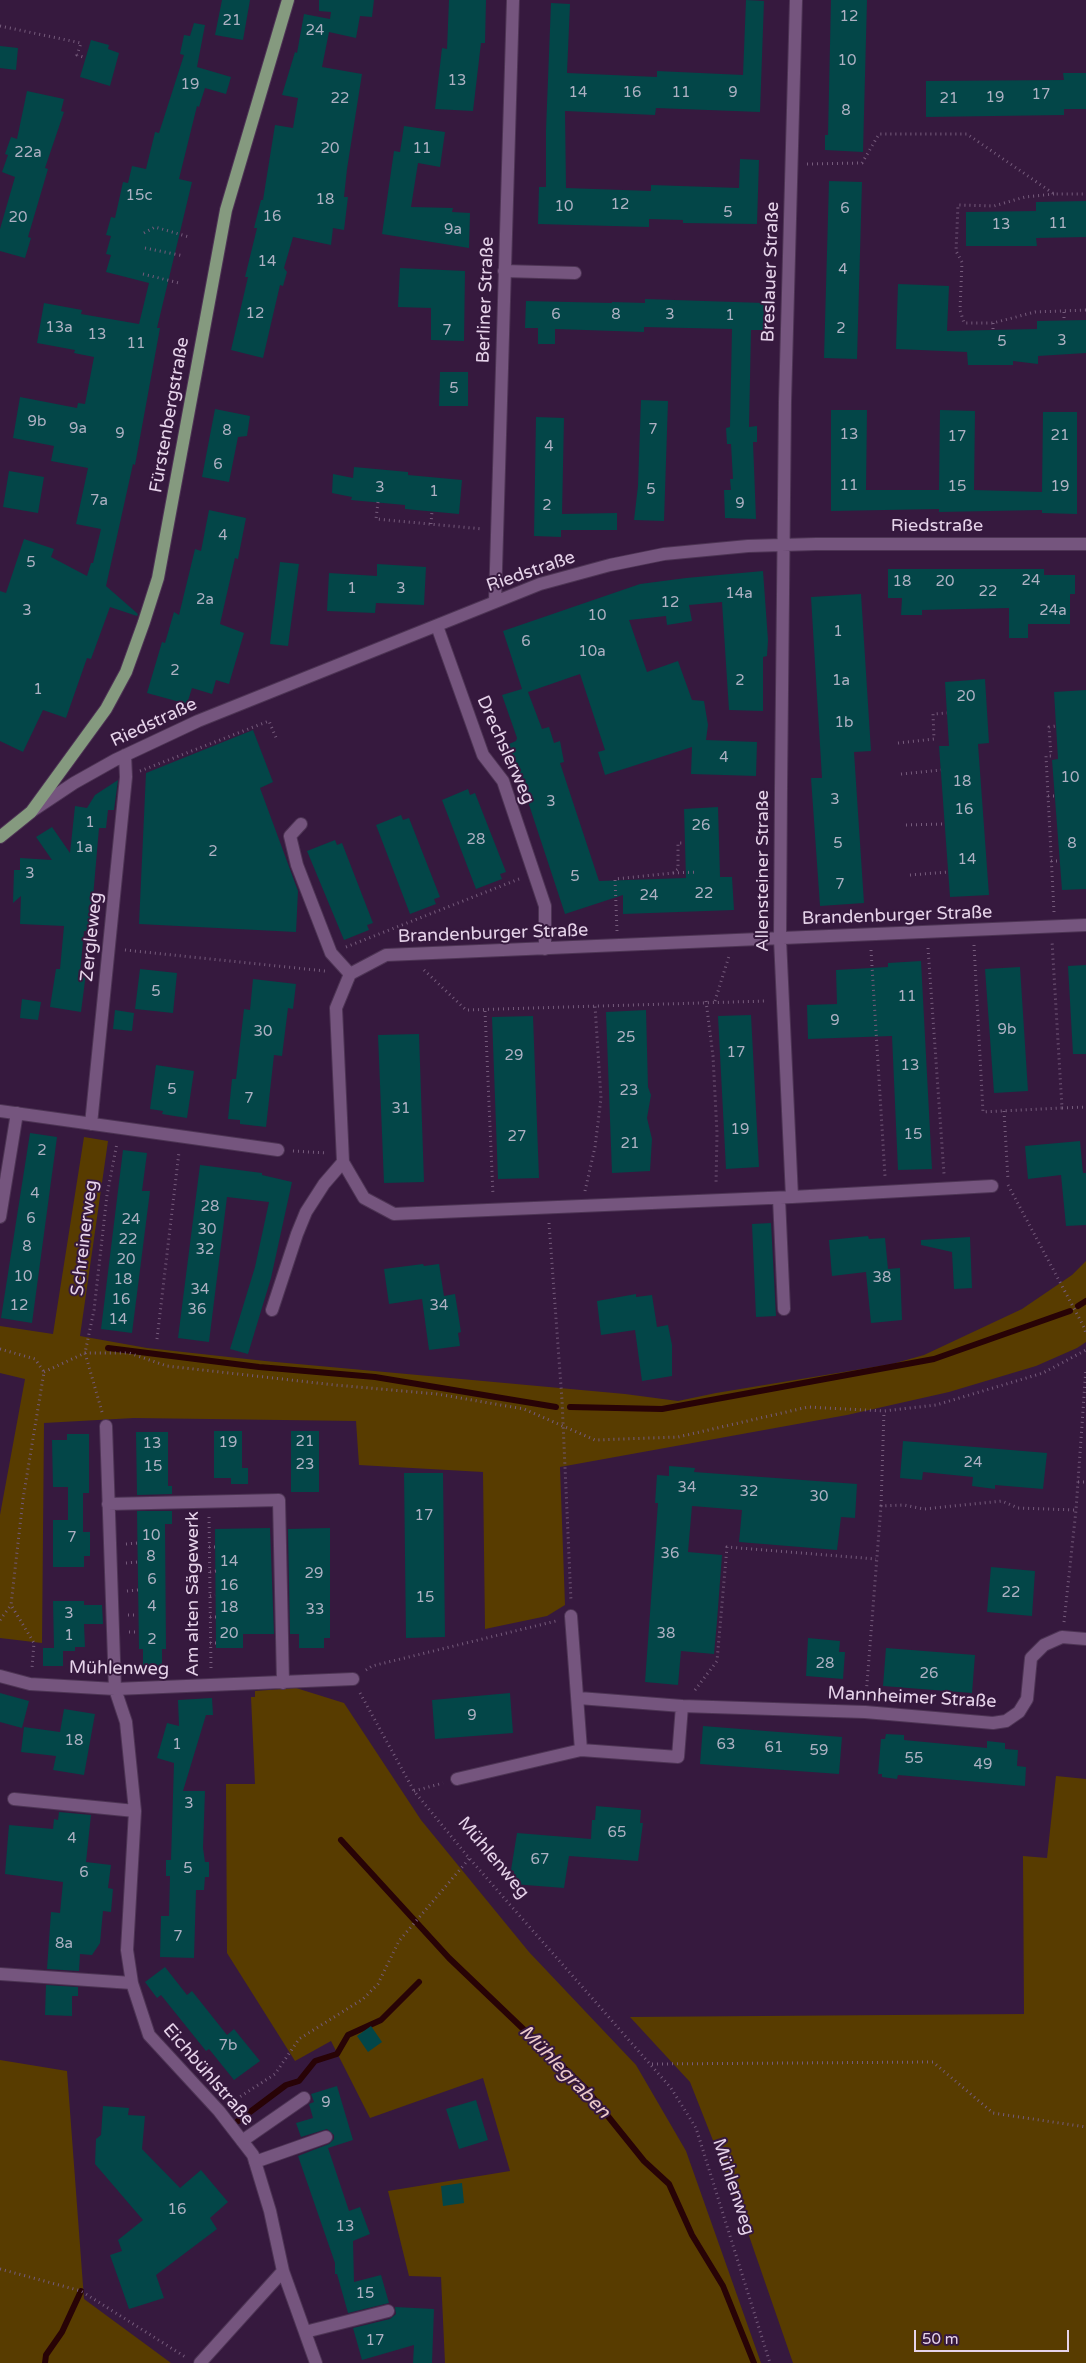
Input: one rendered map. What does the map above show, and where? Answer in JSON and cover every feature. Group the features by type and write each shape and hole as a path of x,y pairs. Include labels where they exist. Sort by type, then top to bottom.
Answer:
{"main road":[{"name":"Fürstenbergstraße","path":"0,837 31,812 116,694 126,672 158,578 226,210 288,0"}],"street":[{"name":"Berliner Straße","path":"494,602 513,0"},
{"name":"Breslauer Straße","path":"782,545 796,0"},
{"path":"504,271 575,273"},
{"name":"Riedstraße","path":"31,812 74,783 125,755 198,721 540,584 631,560 687,551 782,545 1086,544"},
{"name":"Allensteiner Straße","path":"782,545 780,939 783,1000 786,1198 784,1310"},
{"name":"Drechslerweg","path":"437,626 483,755 503,781 545,906 546,948"},
{"name":"Zergleweg","path":"91,1124 126,777 125,755"},
{"path":"301,824 290,836 297,865 331,953 350,974 336,1008 343,1158 364,1198 394,1214 786,1198 992,1186"},
{"name":"Brandenburger Straße","path":"350,974 386,955 1053,928 1086,925"},
{"path":"0,1111 278,1150"},
{"path":"0,1217 17,1113"},
{"path":"272,1310 296,1234 306,1212 343,1158"},
{"path":"106,1426 115,1689"},
{"name":"Am alten Sägewerk","path":"108,1504 279,1500 283,1683"},
{"path":"571,1616 579,1698 581,1750"},
{"path":"1062,1637 1086,1639"},
{"name":"Mannheimer Straße","path":"579,1698 682,1706 865,1712 993,1723 1006,1721 1020,1712 1027,1698 1031,1658 1044,1645 1062,1637"},
{"name":"Mühlenweg","path":"0,1676 30,1684 115,1689 283,1683 353,1678"},
{"name":"Eichbühlstraße","path":"115,1689 126,1722 135,1811 127,1950 132,1983 149,2035 219,2111 253,2155 270,2211 283,2270 316,2363"},
{"path":"456,1779 581,1750 678,1757 682,1706"},
{"path":"14,1799 135,1811"},
{"path":"0,1974 132,1983"},
{"path":"242,2141 304,2098"},
{"path":"255,2162 326,2137"},
{"path":"200,2363 283,2270"},
{"path":"305,2332 388,2311"}],"path":[{"path":"0,26 16,27 81,43 78,55 86,58"},
{"path":"791,164 862,163 879,134 967,134 1054,194"},
{"path":"1086,194 1054,194 1026,197 994,206 958,205 956,251 962,262 960,310 964,324 993,323 1035,312 1086,310"},
{"path":"144,233 155,226 189,237"},
{"path":"145,248 184,256"},
{"path":"143,274 179,283"},
{"path":"1064,312 1064,320"},
{"path":"993,323 993,330"},
{"path":"378,502 376,519 496,530"},
{"path":"431,524 432,511"},
{"path":"898,743 934,739 933,714 947,713"},
{"path":"126,777 269,721 277,740"},
{"path":"1056,726 1049,727 1051,756 1046,756 1062,1108"},
{"path":"901,774 941,770"},
{"path":"1048,796 1055,796"},
{"path":"906,825 945,824"},
{"path":"673,873 678,869 678,843 685,843"},
{"path":"1051,861 1059,860"},
{"path":"618,946 615,878 698,872"},
{"path":"910,875 948,872"},
{"path":"331,953 534,873"},
{"path":"973,930 984,1112 1086,1107"},
{"path":"927,932 945,1188"},
{"path":"870,935 886,1192"},
{"path":"716,1001 734,941"},
{"path":"126,950 317,970"},
{"path":"408,954 466,1010 485,1011 706,1001 783,1000"},
{"path":"706,1001 713,1056 716,1124 716,1200"},
{"path":"581,1206 595,1148 601,1098 595,1006"},
{"path":"485,1011 494,1210"},
{"path":"1004,1111 1008,1184 1085,1329 1086,1335"},
{"name":"Schreinerweg","path":"85,1353 94,1310 115,1149 122,1128"},
{"path":"157,1339 180,1136"},
{"path":"278,1150 343,1158"},
{"path":"992,1186 1008,1184"},
{"path":"353,1678 372,1666 542,1625 571,1616 563,1426 548,1208"},
{"path":"0,1349 35,1360 44,1372 23,1499 11,1605 0,1620"},
{"path":"44,1372 85,1353 129,1353 166,1366 335,1385 437,1394 524,1410 595,1440 678,1437 808,1407 884,1411 936,1405 1044,1373 1086,1350"},
{"path":"85,1353 106,1426"},
{"path":"1062,1637 1076,1510 1086,1368"},
{"path":"865,1712 881,1506 884,1411"},
{"path":"1078,1482 1086,1482"},
{"path":"881,1506 904,1505 924,1509 1002,1501 1018,1508 1076,1510"},
{"name":"Am alten Sägewerk","path":"209,1502 211,1686"},
{"path":"210,1547 216,1547"},
{"path":"682,1706 717,1661 727,1547 876,1559"},
{"path":"210,1572 216,1571"},
{"path":"210,1596 216,1595"},
{"path":"11,1605 34,1643 30,1684"},
{"path":"210,1617 216,1616"},
{"path":"210,1643 216,1643"},
{"name":"Mühlenweg","path":"353,1678 414,1791 469,1858 652,2064 671,2088 696,2128 770,2363"},
{"path":"414,1791 456,1779"},
{"path":"219,2111 275,2074 299,2039 363,1999 378,1984 401,1938 469,1858"},
{"path":"652,2064 933,2062 992,2113 1086,2127"},
{"path":"0,2268 81,2291 195,2363"}],"shaded area":[{"path":"84,1137 108,1141 80,1336 147,1348 265,1361 625,1394 678,1401 892,1364 924,1355 1022,1309 1072,1275 1086,1261 1086,1342 1077,1348 1036,1366 949,1392 847,1415 560,1467 565,1605 547,1616 485,1629 483,1472 359,1465 356,1421 134,1418 44,1423 42,1643 0,1638 0,1515 25,1379 0,1373 0,1326 53,1334"},
{"path":"296,1688 344,1703 421,1820 529,1952 636,2065 686,2151 761,2363 445,2363 441,2277 409,2276 388,2191 510,2171 483,2078 370,2118 331,2041 295,2061 227,1953 226,1784 255,1784 251,1697 255,1697 255,1691"},
{"path":"1056,1776 1086,1779 1086,2363 793,2363 738,2204 690,2082 630,2017 1024,2014 1023,1856 1047,1858"},
{"path":"0,2060 67,2071 84,2299 171,2363 0,2363"}],"building":[{"path":"222,0 250,0 243,40 215,35"},
{"path":"319,0 374,0 372,17 360,16 356,38 329,32 322,67 362,74 347,169 344,197 348,197 344,230 333,228 331,245 293,237 284,268 287,272 283,286 280,285 263,358 231,350 248,277 245,277 257,228 254,228 261,200 263,200 275,125 293,128 298,98 282,95 295,52 297,53 304,14 330,19 331,12 319,11"},
{"path":"449,0 486,0 485,43 481,43 473,111 435,109 442,48 447,49"},
{"path":"746,0 764,1 760,112 656,108 655,115 565,111 566,188 651,191 651,185 739,188 740,159 759,160 757,224 683,223 683,220 649,219 649,227 538,224 539,187 546,187 546,130 551,3 570,4 567,73 657,77 657,71 743,75"},
{"path":"831,0 867,0 863,152 825,150 825,135 828,135"},
{"path":"194,23 205,25 197,67 231,77 226,94 205,88 199,107 197,106 179,179 192,182 157,328 160,328 135,465 133,464 106,586 138,614 137,616 110,607 91,659 87,658 66,718 43,710 23,752 0,741 0,591 6,593 24,539 54,549 51,557 87,576 91,563 93,563 101,529 76,524 88,468 51,461 54,446 13,438 20,397 77,408 78,403 85,404 94,357 74,353 75,350 37,343 44,303 82,310 81,314 139,324 149,283 106,272 111,255 106,254 111,236 106,235 111,217 115,218 123,182 128,183 132,166 146,169 155,132 159,133 184,55 180,54 184,35 190,36"},
{"path":"91,40 109,45 108,49 119,53 110,86 80,77"},
{"path":"0,46 18,48 16,70 0,68"},
{"path":"1063,73 1086,73 1086,109 1064,109 1064,115 926,117 926,81 1064,80"},
{"path":"27,91 64,99 61,111 64,112 45,168 48,169 28,237 31,238 25,258 0,251 0,229 15,177 2,172 8,155 5,154 11,137 17,139"},
{"path":"404,126 445,132 440,167 418,163 411,207 453,208 452,212 470,213 469,248 382,234 394,151 400,152"},
{"path":"829,181 862,182 857,359 824,358"},
{"path":"1086,201 1086,237 1036,238 1037,246 966,246 966,212 1036,211 1036,202"},
{"path":"400,268 465,271 464,341 431,340 431,308 398,307"},
{"path":"898,284 949,286 947,331 1037,329 1037,321 1086,320 1086,353 1038,356 1038,364 1013,361 1013,365 968,365 967,352 896,349"},
{"path":"645,299 764,303 763,330 751,330 749,427 757,426 757,442 753,442 756,519 725,518 724,490 731,490 730,479 733,479 731,444 727,444 726,428 730,427 732,329 644,327 644,332 555,329 555,344 538,344 538,328 525,328 526,301 645,303"},
{"path":"440,372 468,372 468,406 439,406"},
{"path":"641,400 668,401 664,521 634,520 638,486"},
{"path":"215,409 250,416 247,436 238,437 229,482 202,477"},
{"path":"831,410 867,410 866,490 939,490 940,410 975,411 974,490 1042,492 1043,412 1077,412 1077,514 1042,513 1042,510 939,512 939,509 831,511"},
{"path":"536,417 564,418 562,514 617,513 617,530 561,530 561,537 534,536"},
{"path":"354,467 462,480 459,514 405,509 405,505 351,500 352,497 332,493 333,474 353,478"},
{"path":"9,471 44,477 38,513 3,507"},
{"path":"209,510 246,518 238,559 235,558 220,624 244,633 229,684 216,680 212,694 192,688 187,704 147,693 162,642 165,643 174,612 179,615 195,549 201,551"},
{"path":"280,562 299,564 288,646 270,644"},
{"path":"377,564 426,567 424,605 376,603 375,613 327,611 329,573 377,576"},
{"path":"888,569 1044,569 1044,575 1075,575 1075,594 1070,594 1070,624 1028,624 1028,638 1009,638 1009,608 922,610 922,615 901,615 902,598 888,598"},
{"path":"763,571 768,640 767,656 763,657 763,711 729,710 722,602 689,605 692,621 667,625 666,616 629,620 647,672 678,661 692,700 704,701 708,725 706,740 757,742 756,776 691,774 692,747 605,775 598,752 605,750 580,674 528,692 542,729 549,727 554,743 560,741 564,762 560,763 599,881 686,878 684,809 718,807 720,877 732,877 734,910 623,914 623,895 565,914 509,744 516,741 517,738 502,695 522,689 503,631 640,584"},
{"path":"861,594 871,751 854,752 864,903 820,906 811,778 822,778 811,597"},
{"path":"985,679 989,743 978,744 989,895 950,897 939,746 949,746 945,682"},
{"path":"1086,690 1086,889 1062,890 1052,760 1058,759 1054,692"},
{"path":"253,730 273,782 260,788 298,891 296,932 139,924 146,773"},
{"path":"118,780 114,810 108,810 106,828 99,828 90,932 84,931 80,972 86,973 81,1012 50,1007 56,969 60,969 64,926 20,924 21,896 13,903 14,870 20,870 20,858 52,860 36,837 52,827 70,853 75,806 87,808 95,795"},
{"path":"468,789 470,795 475,793 506,872 500,874 502,879 476,889 442,800"},
{"path":"401,815 403,820 409,818 440,897 434,899 436,904 410,914 376,825"},
{"path":"335,840 337,845 342,843 373,923 367,925 369,930 344,940 307,851"},
{"path":"921,961 932,1169 898,1170 892,1036 808,1039 807,1005 837,1004 836,970 888,967 888,963"},
{"path":"1086,965 1086,1054 1073,1054 1068,966"},
{"path":"1020,967 1028,1091 994,1093 985,969"},
{"path":"140,969 177,973 173,1013 135,1009"},
{"path":"253,979 296,984 293,1009 288,1008 282,1056 274,1055 266,1127 240,1124 240,1120 228,1119 232,1079 236,1079 244,1009 250,1010"},
{"path":"22,999 41,1002 38,1020 20,1018"},
{"path":"115,1010 134,1013 132,1031 113,1029"},
{"path":"646,1010 648,1087 651,1095 647,1118 652,1139 650,1171 612,1173 606,1012"},
{"path":"751,1015 759,1167 726,1169 718,1016"},
{"path":"533,1016 539,1178 498,1179 492,1017"},
{"path":"419,1034 424,1182 384,1183 378,1035"},
{"path":"156,1065 194,1071 187,1118 162,1114 163,1111 150,1109"},
{"path":"30,1133 57,1137 32,1323 1,1318"},
{"path":"1080,1141 1083,1173 1086,1173 1086,1225 1066,1226 1061,1175 1028,1179 1025,1146"},
{"path":"123,1150 147,1153 142,1191 150,1191 132,1333 101,1329"},
{"path":"200,1165 262,1173 262,1175 292,1182 271,1278 248,1354 230,1349 255,1267 269,1202 227,1197 209,1342 178,1338"},
{"path":"771,1223 776,1316 756,1317 752,1224"},
{"path":"868,1236 869,1239 885,1238 888,1269 900,1268 902,1320 871,1323 866,1272 832,1276 829,1240"},
{"path":"970,1237 972,1288 954,1289 952,1252 921,1245 921,1240"},
{"path":"423,1264 424,1266 439,1264 444,1296 455,1294 461,1332 458,1333 460,1346 429,1350 422,1299 389,1304 384,1269"},
{"path":"636,1294 636,1297 652,1295 657,1327 668,1325 672,1345 672,1376 642,1381 635,1330 601,1335 597,1301"},
{"path":"214,1431 242,1431 242,1468 248,1468 248,1484 231,1484 231,1478 214,1478"},
{"path":"291,1431 319,1431 319,1492 291,1492"},
{"path":"136,1432 168,1432 168,1486 172,1486 172,1494 137,1495"},
{"path":"67,1434 89,1434 89,1493 83,1493 83,1532 90,1532 90,1556 84,1556 84,1567 53,1567 53,1520 68,1520 68,1487 53,1487 52,1440 67,1440"},
{"path":"903,1441 1047,1453 1043,1489 995,1485 995,1489 972,1486 973,1477 923,1472 922,1480 900,1478"},
{"path":"669,1466 695,1468 694,1472 857,1484 855,1518 841,1517 837,1550 739,1542 742,1510 692,1506 688,1552 722,1555 717,1621 714,1654 681,1651 678,1685 645,1682 658,1503 655,1503 657,1475 669,1476"},
{"path":"404,1473 443,1473 445,1637 406,1638"},
{"path":"137,1511 172,1511 172,1524 165,1524 166,1649 162,1649 162,1669 143,1669 143,1649 139,1649"},
{"path":"270,1528 274,1634 243,1634 243,1648 216,1648 215,1529"},
{"path":"330,1528 330,1638 324,1638 324,1648 299,1648 299,1634 290,1634 288,1529"},
{"path":"991,1567 1035,1571 1032,1616 987,1612"},
{"path":"53,1601 84,1601 84,1605 102,1605 103,1624 84,1624 85,1647 75,1647 75,1651 63,1651 63,1666 43,1666 43,1648 54,1648"},
{"path":"808,1638 840,1641 839,1652 845,1652 843,1679 806,1676"},
{"path":"886,1648 975,1655 972,1693 883,1686"},
{"path":"0,1693 29,1701 22,1728 0,1722"},
{"path":"510,1693 513,1733 435,1739 432,1700"},
{"path":"212,1698 213,1715 206,1715 183,1791 205,1791 203,1848 205,1862 209,1862 209,1877 205,1877 204,1890 196,1890 194,1958 160,1957 161,1916 169,1916 170,1876 166,1876 166,1860 171,1860 174,1763 157,1758 167,1723 179,1726 178,1700"},
{"path":"64,1709 95,1714 84,1775 53,1770 56,1756 21,1752 24,1727 60,1732"},
{"path":"703,1726 842,1737 839,1774 700,1764"},
{"path":"886,1734 904,1735 904,1740 987,1748 987,1741 1005,1743 1005,1749 1018,1750 1017,1766 1026,1767 1025,1786 898,1775 897,1779 882,1777 882,1774 878,1774 881,1739 885,1739"},
{"path":"596,1806 641,1810 640,1823 643,1823 638,1861 569,1856 564,1888 513,1884 514,1871 511,1870 517,1833 591,1839 592,1820 595,1820"},
{"path":"59,1812 91,1815 86,1862 111,1865 108,1888 113,1889 111,1912 103,1911 100,1943 92,1955 80,1954 79,1971 47,1969 51,1912 60,1913 63,1882 5,1874 9,1825 53,1829 54,1819 58,1820"},
{"path":"165,1967 187,1995 192,1991 227,2035 234,2029 260,2061 234,2080 209,2049 206,2051 161,1995 157,1998 145,1982"},
{"path":"46,1985 78,1987 78,1996 72,1996 72,2016 45,2015"},
{"path":"371,2026 382,2042 368,2052 357,2036"},
{"path":"337,2086 353,2140 328,2148 349,2211 360,2207 370,2234 353,2241 354,2282 381,2275 389,2303 348,2313 337,2274 335,2274 335,2263 298,2156 329,2144 334,2139 334,2135 327,2129 301,2137 296,2123 313,2118 309,2104 314,2102 311,2094"},
{"path":"476,2100 488,2140 459,2149 446,2109"},
{"path":"103,2106 129,2108 128,2115 145,2116 142,2149 180,2188 201,2170 228,2202 210,2218 217,2229 156,2275 164,2298 129,2309 110,2255 122,2251 118,2240 143,2220 95,2164 96,2139 101,2135"},
{"path":"462,2183 464,2203 443,2206 441,2186"},
{"path":"395,2307 434,2309 432,2363 413,2363 414,2345 362,2360 353,2328 390,2319 396,2314"}],"waterway":[{"path":"1078,1306 1086,1301"},
{"path":"570,1407 662,1409 934,1359 1070,1311"},
{"path":"108,1348 259,1367 375,1377 556,1407"},
{"name":"Mühlegraben","path":"341,1840 449,1958 586,2089 644,2161 669,2184 692,2235 723,2286 754,2363"},
{"path":"238,2121 286,2085 299,2081 315,2061 337,2054 348,2035 381,2020 419,1982"},
{"path":"45,2363 46,2355 62,2332 81,2291"}]}
